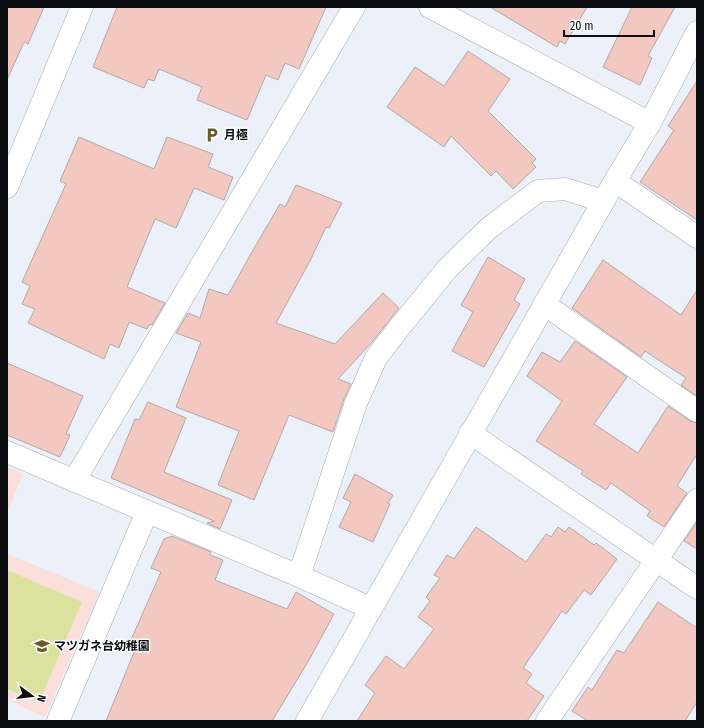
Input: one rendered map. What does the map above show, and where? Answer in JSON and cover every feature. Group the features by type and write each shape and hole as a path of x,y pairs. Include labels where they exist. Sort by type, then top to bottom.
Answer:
{"street":[{"path":"7,187 82,7"},
{"path":"74,482 354,7"},
{"path":"432,7 650,123"},
{"path":"306,721 614,181 691,59 697,32"},
{"path":"614,181 697,238"},
{"path":"299,576 356,403 376,358 399,328 447,269 489,228 538,191 565,189 603,202"},
{"path":"544,304 697,411"},
{"path":"470,433 697,588"},
{"path":"7,452 74,482 299,576 370,608"},
{"path":"547,721 697,500"},
{"path":"58,721 147,512"}],"shaded area":[{"path":"7,467 23,474 7,513"},
{"name":"マツガネ台幼稚園","path":"7,554 100,592 45,717 7,700"}],"green space":[{"name":"マツガネ台幼稚園","path":"7,570 82,602 39,702 7,689"}],"building":[{"path":"7,7 44,7 28,44 24,42 7,80"},
{"path":"117,7 326,7 299,69 285,63 278,80 266,75 247,120 197,100 202,87 159,69 154,81 148,79 144,88 93,67"},
{"path":"490,7 587,7 565,44 560,41 557,47"},
{"path":"632,7 675,7 648,56 652,58 640,85 603,67"},
{"path":"468,51 510,79 488,111 536,159 532,163 536,167 513,189 496,171 491,176 451,136 444,147 387,107 415,67 444,86"},
{"path":"697,81 697,220 640,182 674,130 668,126"},
{"path":"79,137 154,169 167,137 213,154 208,167 233,177 224,200 194,188 176,228 155,219 127,287 165,303 152,325 150,324 147,329 129,322 119,348 110,344 104,359 28,323 35,309 22,304 30,286 22,282 66,184 60,181"},
{"path":"296,185 342,203 329,228 326,227 310,261 276,323 335,344 383,293 399,308 373,341 338,379 351,384 344,399 333,432 289,415 254,500 218,485 239,431 176,407 201,342 176,333 188,313 200,318 209,289 228,295 280,204 285,207"},
{"path":"488,257 525,279 514,300 520,304 484,367 452,351 473,312 461,305"},
{"path":"603,260 681,315 697,290 697,396 681,385 686,378 645,351 641,357 572,308"},
{"path":"575,341 627,377 594,424 638,453 668,406 690,421 697,423 697,454 677,486 687,493 664,527 647,516 650,511 611,483 606,490 581,474 583,471 536,441 562,401 527,376 542,352 560,362"},
{"path":"7,363 83,396 66,434 70,435 60,457 7,435"},
{"path":"148,402 186,418 164,472 232,500 220,529 207,523 214,521 111,478 135,419 139,420"},
{"path":"355,474 393,495 388,503 390,504 373,542 339,527 351,502 343,498"},
{"path":"697,522 697,549 684,541"},
{"path":"476,527 526,562 546,534 551,537 558,527 565,532 569,527 594,545 596,543 617,559 591,595 584,590 566,614 562,611 523,668 532,674 526,683 544,696 527,721 357,721 375,693 365,685 386,656 404,669 434,629 418,617 430,601 426,597 440,578 434,575 447,555 454,559"},
{"path":"172,536 211,552 210,555 223,560 215,580 287,609 296,592 334,614 309,660 272,721 106,721 137,645 130,642 161,572 151,568 164,539"},
{"path":"658,602 697,628 697,702 685,721 588,721 572,711 588,687 592,690 617,650 624,653"}],"place":[{"name":"月極","path":"212,135"},
{"name":"マツガネ台幼稚園","path":"42,646"}]}
